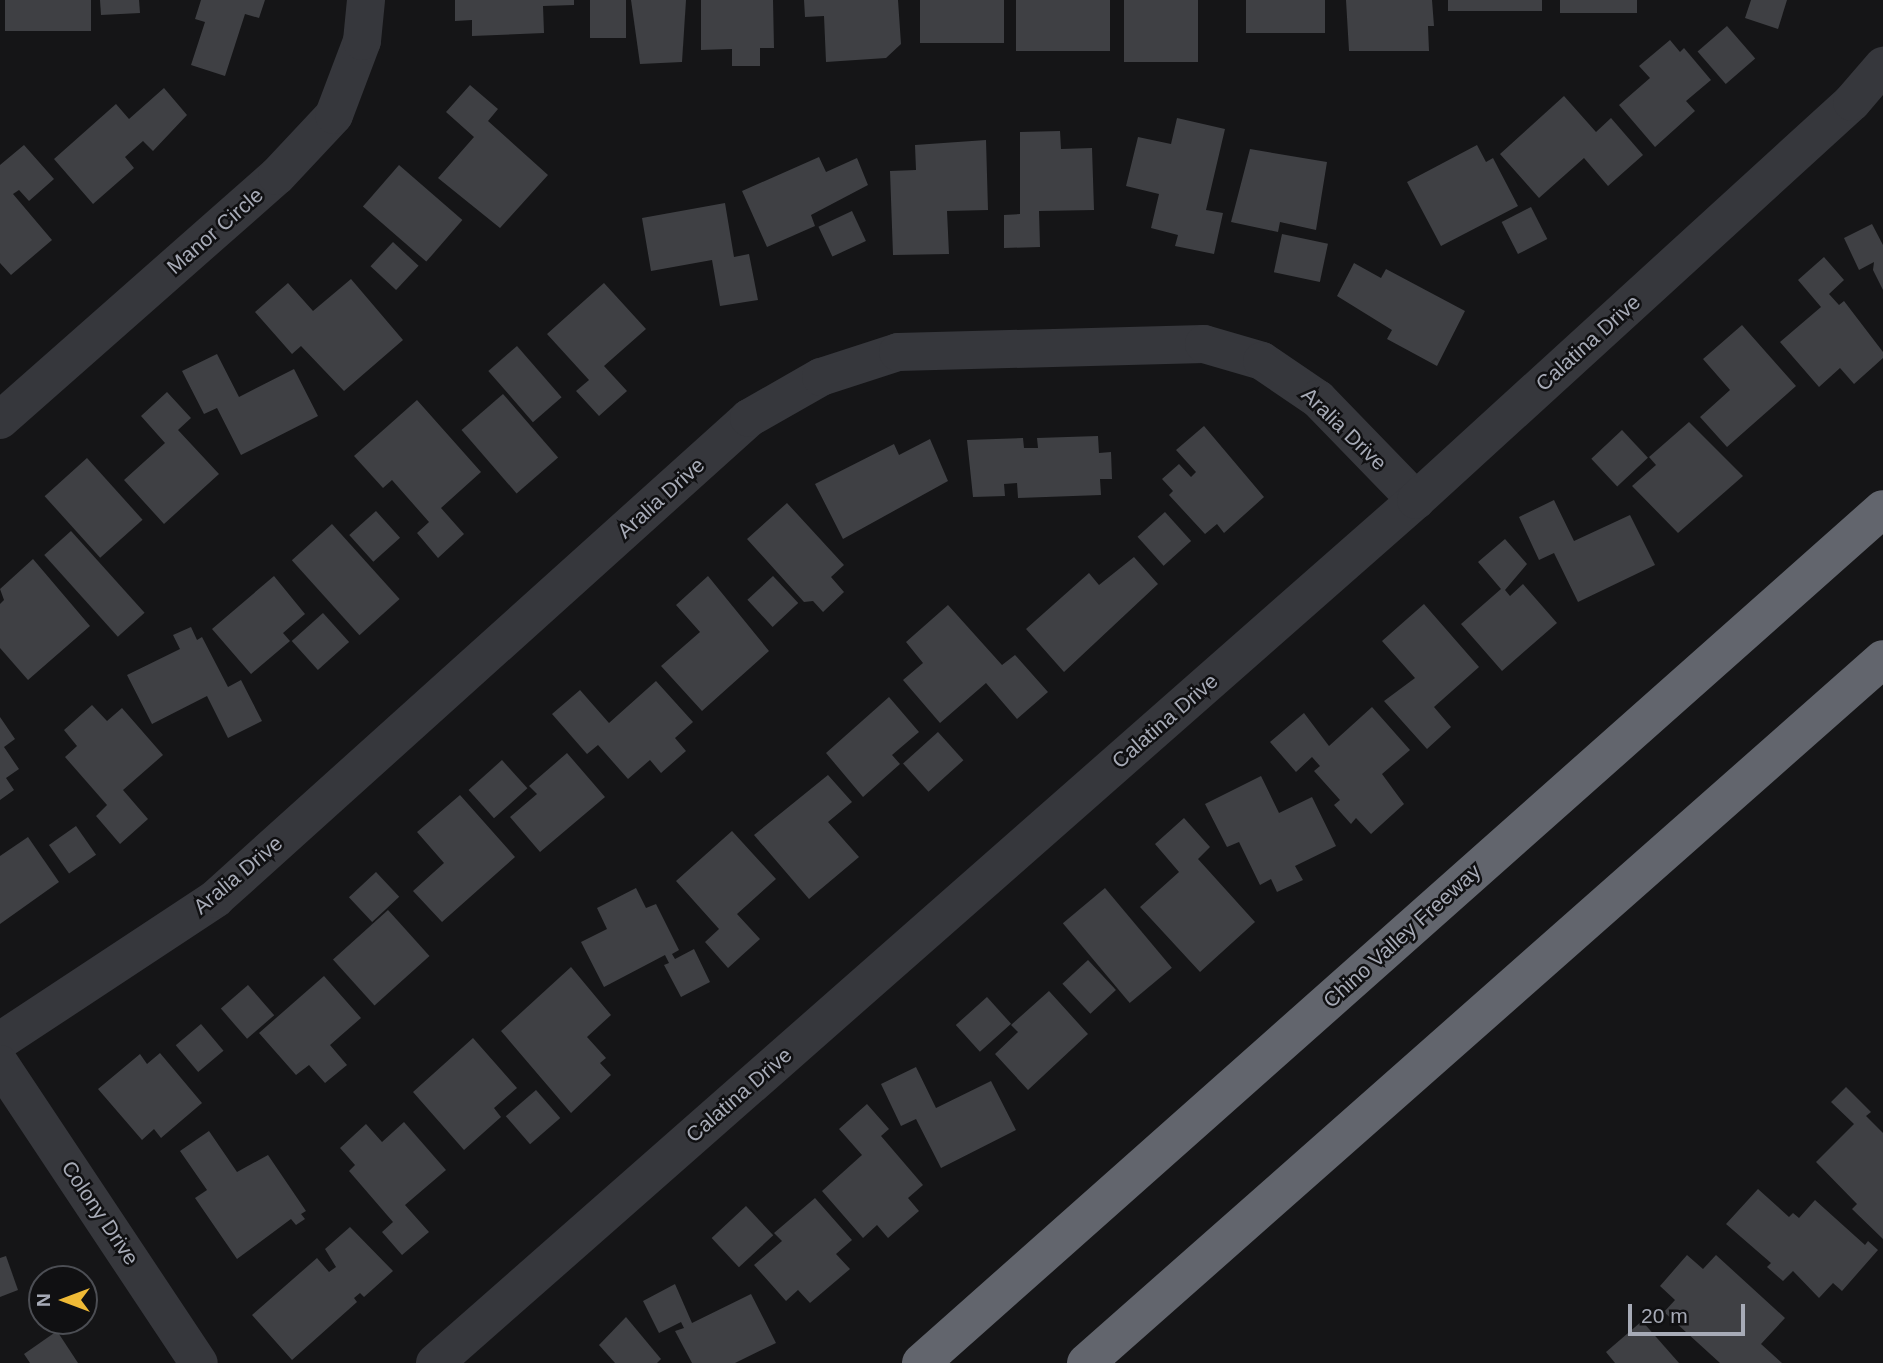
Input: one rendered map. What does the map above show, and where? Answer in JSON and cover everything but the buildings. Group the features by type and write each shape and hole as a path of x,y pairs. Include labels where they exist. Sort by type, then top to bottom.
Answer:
{"highway":[{"name":"Chino Valley Freeway","path":"922,1363 1883,509"},
{"path":"1086,1363 1883,659"}],"street":[{"name":"Manor Circle","path":"0,420 277,176 334,115 362,41 366,0"},
{"name":"Calatina Drive","path":"435,1363 1416,500 1852,102 1883,66"},
{"name":"Aralia Drive","path":"0,1041 215,899 749,418 821,377 898,352 1204,344 1262,361 1318,399 1416,500"},
{"name":"Colony Drive","path":"0,1064 199,1363"}]}
